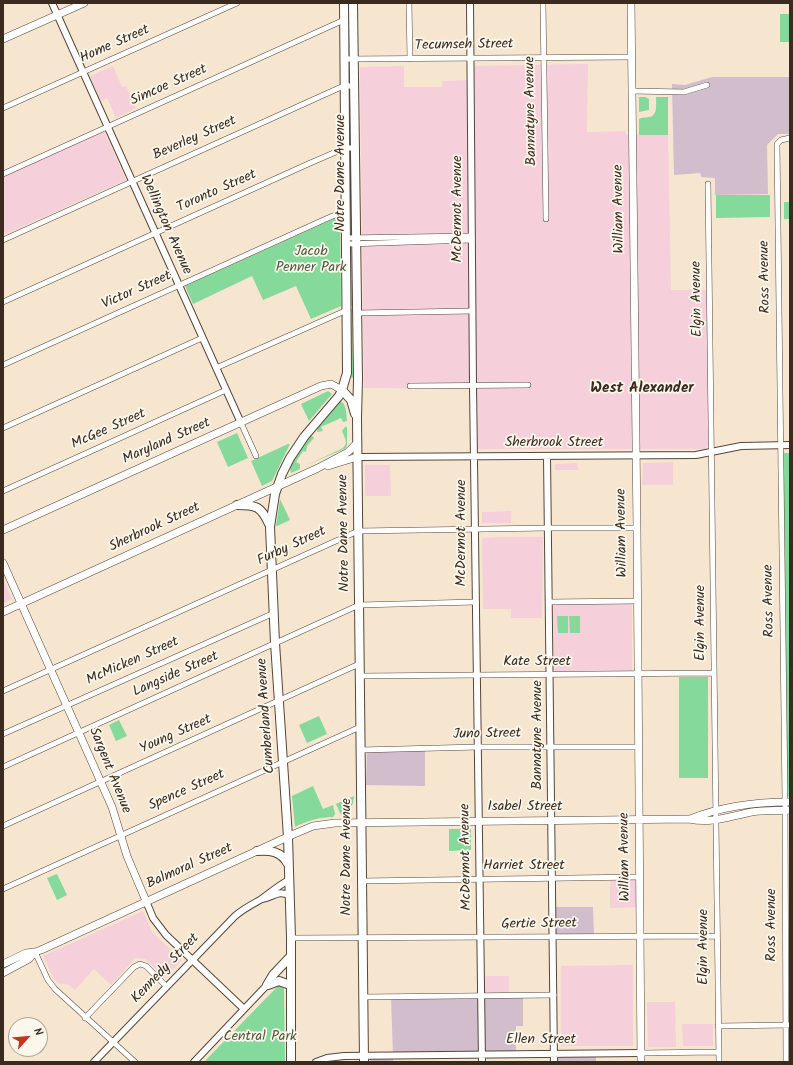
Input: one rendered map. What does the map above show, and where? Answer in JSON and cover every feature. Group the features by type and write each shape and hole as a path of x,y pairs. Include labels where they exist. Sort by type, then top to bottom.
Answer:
{"main road":[{"path":"3,39 84,3"},
{"name":"Notre Dame Avenue","path":"342,390 347,373 344,3"},
{"name":"Notre Dame Avenue","path":"353,3 364,1059"},
{"name":"William Avenue","path":"631,3 641,1062"},
{"name":"Maryland Street","path":"3,530 323,385 334,385 342,390"},
{"path":"342,390 351,400 357,418"},
{"name":"Cumberland Avenue","path":"292,1062 290,985 291,938 288,837 275,643 270,527 272,508 277,487 284,469 296,448 342,390"},
{"name":"Sherbrook Street","path":"3,612 318,468 348,452 357,443"},
{"name":"Sherbrook Street","path":"318,468 358,457"},
{"path":"237,505 250,505 260,509 270,527"},
{"name":"Sargent Avenue","path":"3,563 112,807 132,870 146,901"},
{"name":"Isabel Street","path":"690,819 699,815 750,804 787,802"},
{"name":"Isabel Street","path":"361,822 690,819 700,821 716,820 750,813 787,810"},
{"name":"Balmoral Street","path":"3,964 26,952 35,952 303,830 323,824 361,822"},
{"path":"257,851 266,850 277,853 284,858 288,864"},
{"name":"Balmoral Street","path":"3,973 29,959 35,952"},
{"path":"267,985 290,958"},
{"path":"267,985 279,980 290,985"}],"street":[{"name":"Wellington Avenue","path":"52,3 256,456"},
{"name":"Home Street","path":"3,108 237,3"},
{"path":"409,3 410,59"},
{"name":"McDermot Avenue","path":"470,3 472,311 482,1062"},
{"name":"Bannatyne Avenue","path":"543,3 546,219"},
{"name":"Simcoe Street","path":"3,174 344,20"},
{"name":"Tecumseh Street","path":"344,60 631,57"},
{"path":"632,91 684,92 707,85"},
{"name":"Beverley Street","path":"3,240 344,86 354,86"},
{"name":"Ross Avenue","path":"786,1062 788,1025 787,802 780,445 777,144 783,139 790,138"},
{"name":"Toronto Street","path":"3,302 345,148 355,148"},
{"name":"Elgin Avenue","path":"708,184 719,1062"},
{"name":"Victor Street","path":"3,365 328,218 340,213 346,213"},
{"path":"347,241 472,238"},
{"path":"216,368 347,310"},
{"path":"357,313 472,311"},
{"path":"3,428 202,338"},
{"path":"410,386 528,385"},
{"name":"McGee Street","path":"3,491 226,390"},
{"name":"Sherbrook Street","path":"358,457 696,455 741,446 790,445"},
{"name":"Bannatyne Avenue","path":"547,456 554,1062"},
{"name":"Furby Street","path":"3,690 358,531 637,528"},
{"path":"549,602 637,601"},
{"path":"359,605 476,602"},
{"name":"Langside Street","path":"3,766 359,605"},
{"name":"McMicken Street","path":"3,734 274,612"},
{"name":"Young Street","path":"3,826 360,664"},
{"name":"Kate Street","path":"360,676 714,674"},
{"name":"Spence Street","path":"3,889 360,727"},
{"name":"Juno Street","path":"360,750 478,747 638,747"},
{"name":"Harriet Street","path":"361,880 640,877"},
{"name":"Kennedy Street","path":"94,1062 166,986 240,912 289,880"},
{"name":"Kennedy Street","path":"261,899 269,898 281,892 284,892 290,896"},
{"name":"Sargent Avenue","path":"146,901 158,926 244,1009"},
{"name":"Gertie Street","path":"291,938 717,936"},
{"path":"35,952 50,984 135,1062"},
{"path":"86,1018 134,967 140,964 146,966 166,986"},
{"path":"194,1062 267,985"},
{"path":"363,997 554,995"},
{"path":"718,1026 788,1025"},
{"name":"Ellen Street","path":"316,1062 328,1058 364,1059 482,1054 718,1052"}],"shaded area":[{"path":"588,64 587,132 625,131 626,135 668,135 671,290 707,290 710,440 706,449 470,449 469,389 364,388 360,67 404,66 404,87 442,87 442,81 471,80 471,66"},
{"path":"113,66 122,87 126,86 136,108 116,118 107,98 101,101 90,76"},
{"path":"712,77 790,77 790,134 778,134 767,145 768,194 715,195 715,178 701,177 700,173 674,175 672,84 685,85"},
{"path":"104,131 126,180 6,234 3,228 3,177"},
{"path":"673,462 673,485 642,485 643,463"},
{"path":"577,463 578,470 555,470 555,464"},
{"path":"366,465 390,465 391,496 365,496"},
{"path":"511,511 511,523 482,523 482,512"},
{"path":"543,537 542,618 511,618 511,609 483,609 482,538"},
{"path":"3,579 12,599 3,603"},
{"path":"632,604 632,671 554,672 553,605"},
{"path":"425,748 425,786 366,785 367,750"},
{"path":"640,877 640,907 610,908 610,878"},
{"path":"553,907 593,907 594,936 553,937"},
{"path":"143,911 152,932 182,960 165,978 145,959 135,958 111,985 94,969 75,990 69,985 58,983 54,979 43,956"},
{"path":"633,965 633,1046 561,1046 561,966"},
{"path":"481,976 509,976 509,996 481,996"},
{"path":"523,995 523,1026 516,1026 516,1053 393,1055 391,997"},
{"path":"647,1002 675,1002 676,1047 648,1047"},
{"path":"682,1024 713,1024 713,1046 683,1046"},
{"path":"554,1053 596,1053 596,1062 554,1062"},
{"path":"370,1055 393,1055 393,1062 370,1062"}],"green space":[{"path":"780,14 790,14 790,42 780,42"},
{"path":"639,97 649,99 649,110 639,112"},
{"path":"656,97 668,97 668,135 639,135 639,119 652,116 654,114 656,109"},
{"path":"716,195 770,195 770,217 716,218"},
{"path":"784,202 790,202 790,219 784,219"},
{"name":"Jacob Penner Park","path":"340,217 341,306 311,319 296,286 263,300 252,276 193,304 185,286"},
{"path":"351,250 352,306 350,306"},
{"path":"350,309 352,309 353,378 350,377"},
{"path":"328,391 332,394 309,421 301,404"},
{"path":"341,401 345,407 347,421 343,422 341,418 321,427 323,431 317,432 318,428"},
{"path":"345,427 347,427 346,448 305,466 343,448 346,442 342,431"},
{"path":"237,433 248,458 228,467 217,442"},
{"path":"310,436 314,438 307,446 306,452 303,451 296,462 300,464 300,469 291,473 291,465"},
{"path":"290,444 272,481 262,486 251,461"},
{"path":"783,453 790,453 790,797 787,797"},
{"path":"280,499 290,520 276,526"},
{"path":"557,616 568,616 568,633 558,633"},
{"path":"569,616 580,616 580,633 570,633"},
{"path":"679,677 708,677 708,778 679,778"},
{"path":"319,716 327,734 307,743 299,725"},
{"path":"119,720 127,736 116,741 109,725"},
{"path":"313,786 323,809 333,805 335,814 333,817 313,820 295,827 292,796"},
{"path":"354,796 353,803 347,815 341,815 336,804"},
{"path":"449,829 471,829 471,850 449,851"},
{"path":"57,874 67,895 57,900 47,878"},
{"name":"Central Park","path":"279,985 284,989 285,1062 204,1062"}],"district":[{"name":"West Alexander","path":"642,389"}]}
